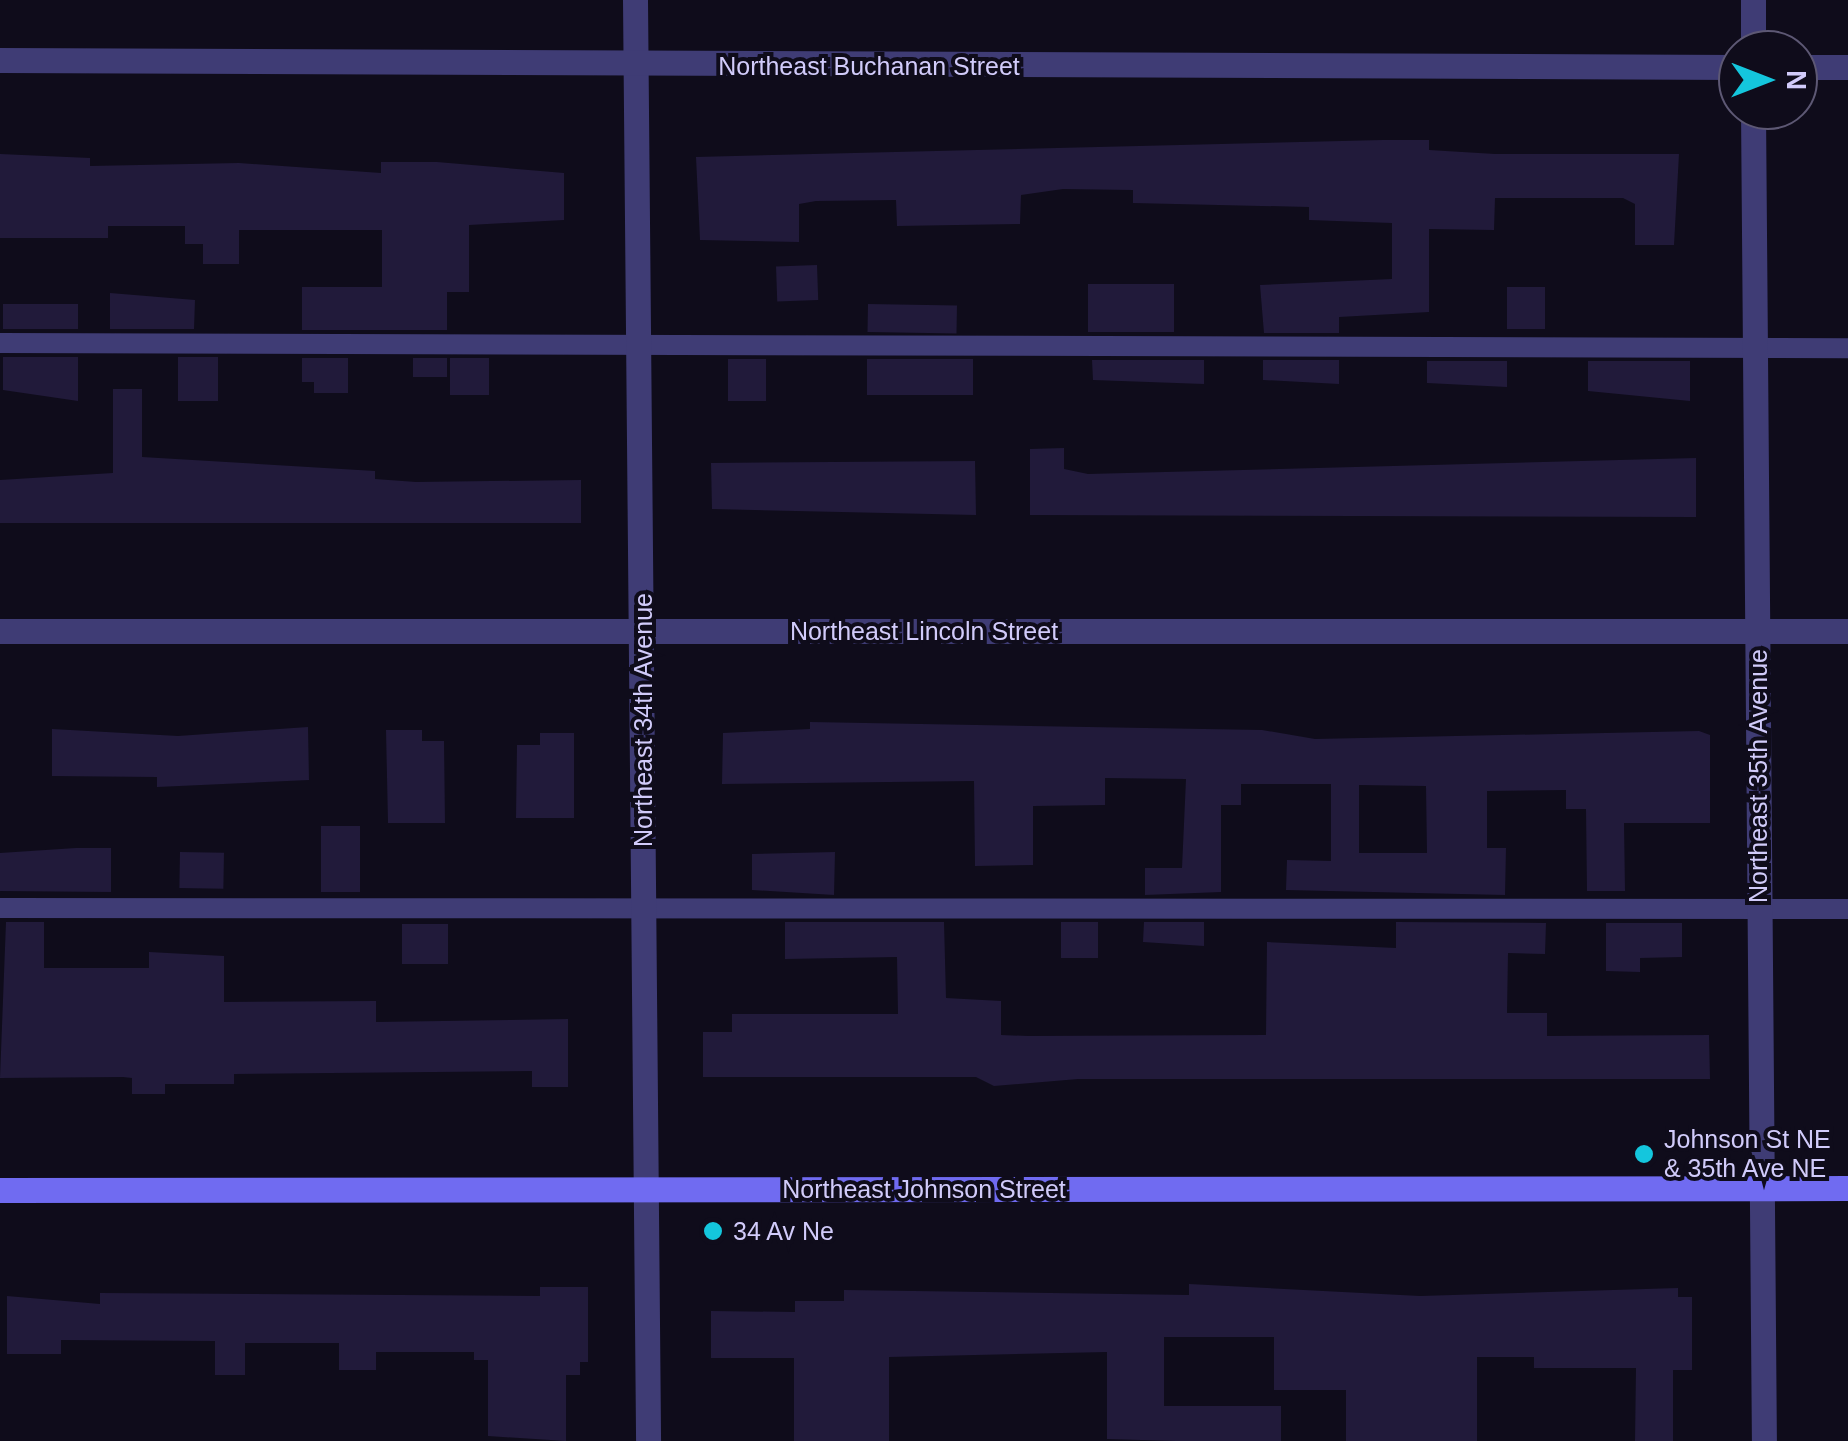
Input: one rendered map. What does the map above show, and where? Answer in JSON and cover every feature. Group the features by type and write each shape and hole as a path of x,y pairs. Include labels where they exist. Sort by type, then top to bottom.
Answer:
{"street":[{"name":"Northeast 34th Avenue","path":"635,0 648,1441"},
{"path":"1753,0 1753,30"},
{"name":"Northeast Buchanan Street","path":"0,60 1718,67"},
{"path":"1818,67 1848,68"},
{"name":"Northeast 35th Avenue","path":"1754,130 1764,1441"},
{"name":"Northeast Lincoln Street","path":"0,631 1848,631"},
{"name":"Northeast Johnson Street","path":"0,1190 1848,1188"}],"lane":[{"path":"0,343 636,341 1848,348"},
{"path":"0,908 1848,909"}],"building":[{"path":"1429,140 1429,150 1495,154 1679,154 1674,245 1635,245 1635,204 1623,198 1495,198 1494,230 1429,229 1429,312 1339,317 1339,333 1264,333 1260,285 1392,279 1392,223 1309,220 1309,207 1133,203 1133,190 1063,189 1021,195 1020,224 897,226 896,200 816,201 799,204 799,242 700,240 696,157"},
{"path":"0,154 90,158 90,166 239,163 381,173 381,162 437,162 564,173 564,220 469,225 469,292 447,292 447,330 302,330 302,287 382,287 382,230 239,230 239,264 203,264 203,244 185,244 185,226 108,226 108,238 0,238"},
{"path":"817,265 818,300 777,301 776,266"},
{"path":"1088,284 1174,284 1174,332 1088,332"},
{"path":"1507,287 1545,287 1545,329 1507,329"},
{"path":"110,293 195,300 194,329 110,329"},
{"path":"3,304 78,304 78,329 3,329"},
{"path":"868,304 957,306 956,334 868,332"},
{"path":"3,357 78,357 78,401 3,390"},
{"path":"178,357 218,357 218,401 178,401"},
{"path":"302,358 348,358 348,393 314,393 314,382 302,382"},
{"path":"413,358 447,358 447,377 413,377"},
{"path":"450,358 489,358 489,395 450,395"},
{"path":"728,359 766,359 766,401 728,401"},
{"path":"867,359 973,359 973,395 867,395"},
{"path":"1092,360 1204,360 1204,384 1093,380"},
{"path":"1263,360 1339,360 1339,384 1263,380"},
{"path":"1427,361 1507,361 1507,387 1427,383"},
{"path":"1588,361 1690,361 1690,401 1588,391"},
{"path":"113,389 142,389 142,457 375,471 375,479 416,482 581,480 581,523 0,523 0,480 113,473"},
{"path":"1064,448 1064,469 1088,474 1696,458 1696,517 1030,515 1030,449"},
{"path":"975,461 976,515 712,509 711,463"},
{"path":"810,722 1262,730 1315,739 1699,731 1710,735 1710,823 1624,823 1625,891 1587,891 1586,809 1566,809 1566,790 1487,791 1487,848 1506,848 1505,895 1286,890 1287,860 1331,861 1331,784 1241,784 1241,805 1221,805 1221,892 1145,895 1145,868 1182,868 1186,779 1105,778 1105,805 1033,806 1033,865 975,866 974,781 722,784 723,733 810,729","holes":["1359,785 1426,786 1427,853 1359,853"]},
{"path":"308,727 309,780 157,787 157,777 52,776 52,729 178,736"},
{"path":"386,730 422,730 422,741 444,741 445,823 388,823"},
{"path":"540,733 574,733 574,818 516,818 517,745 540,745"},
{"path":"321,826 360,826 360,892 321,892"},
{"path":"111,848 111,892 0,891 0,853"},
{"path":"180,852 224,853 223,889 179,888"},
{"path":"835,852 834,895 752,890 752,854"},
{"path":"6,922 44,922 44,968 149,968 149,952 224,956 224,1002 376,1001 376,1022 568,1019 568,1087 532,1087 532,1071 234,1074 234,1084 165,1084 165,1094 132,1094 132,1078 123,1077 0,1078"},
{"path":"785,922 944,922 946,998 1001,1001 1001,1035 1028,1036 1266,1035 1267,942 1396,948 1396,922 1546,923 1545,954 1508,953 1507,1013 1547,1013 1547,1036 1709,1035 1710,1079 1078,1079 994,1086 976,1077 703,1077 703,1032 732,1032 732,1014 898,1014 897,957 785,959"},
{"path":"1061,922 1098,922 1098,958 1061,958"},
{"path":"1144,922 1204,922 1204,946 1143,942"},
{"path":"1606,923 1682,923 1682,957 1640,958 1640,972 1606,971"},
{"path":"402,924 448,924 448,964 402,964"},
{"path":"1189,1284 1420,1296 1678,1288 1678,1297 1692,1297 1692,1370 1673,1370 1673,1441 1635,1441 1636,1368 1534,1368 1534,1357 1477,1357 1477,1441 1346,1441 1346,1390 1274,1390 1274,1337 1164,1337 1164,1406 1281,1406 1281,1441 1176,1441 1107,1439 1107,1352 889,1357 889,1441 794,1441 794,1358 711,1358 711,1311 795,1312 795,1301 844,1301 844,1290 1189,1295"},
{"path":"540,1287 588,1287 588,1362 580,1362 580,1375 566,1375 566,1441 488,1436 488,1360 474,1360 474,1352 376,1352 376,1370 339,1370 339,1343 245,1343 245,1375 215,1375 215,1341 61,1340 61,1354 7,1354 7,1296 100,1304 100,1293 540,1296"}],"place":[{"name":"Johnson St NE & 35th Ave NE","path":"1644,1154"},
{"name":"34 Av Ne","path":"713,1231"}]}
